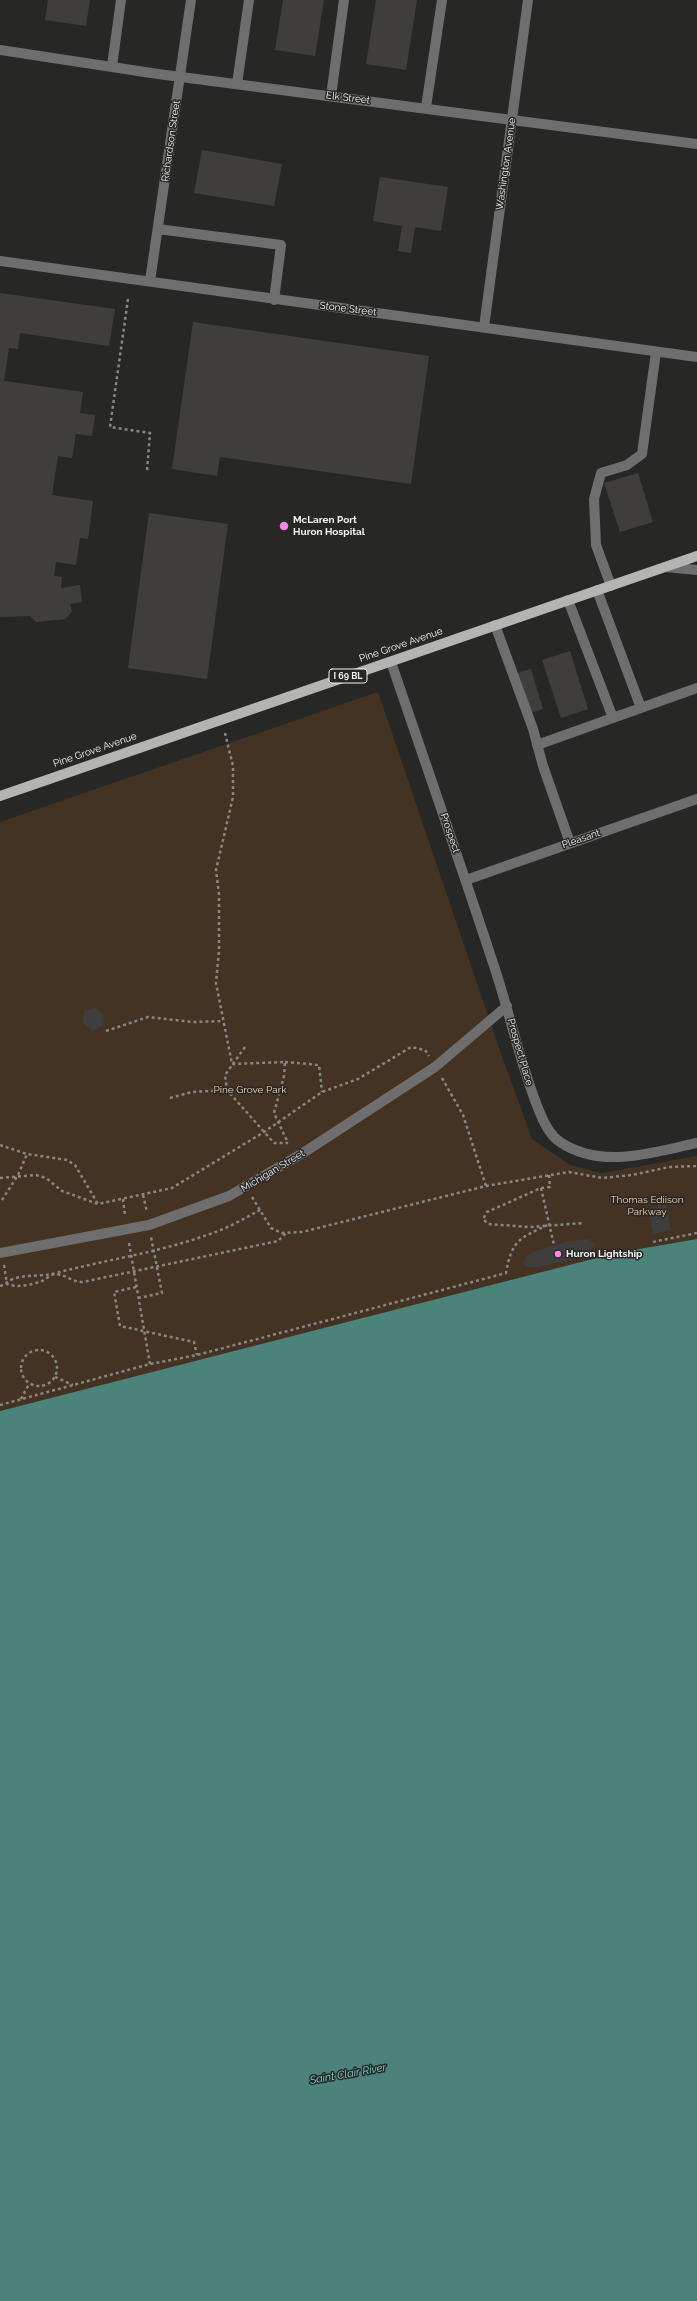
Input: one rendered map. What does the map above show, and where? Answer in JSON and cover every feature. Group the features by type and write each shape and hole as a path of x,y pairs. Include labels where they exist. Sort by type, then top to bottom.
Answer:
{"main road":[{"name":"Pine Grove Avenue","path":"0,796 697,556"}],"street":[{"path":"112,66 121,0"},
{"name":"Richardson Street","path":"150,281 191,0"},
{"path":"237,84 249,0"},
{"path":"331,96 344,0"},
{"path":"426,107 442,0"},
{"name":"Washington Avenue","path":"484,327 528,0"},
{"name":"Elk Street","path":"0,50 237,84 426,107 697,144"},
{"path":"158,229 281,245 274,300"},
{"name":"Stone Street","path":"0,261 150,281 274,300 484,327 697,357"},
{"path":"612,586 596,545 594,499 602,473 627,465 642,454 656,352"},
{"path":"665,567 697,570"},
{"path":"597,590 641,708"},
{"path":"568,600 613,718"},
{"path":"495,625 570,843"},
{"name":"Prospect","path":"391,662 466,880 507,1006"},
{"path":"537,745 697,688"},
{"name":"Pleasant","path":"466,880 697,799"},
{"name":"Michigan Street","path":"1,1253 149,1225 197,1209 229,1196 303,1153 435,1067 507,1006"},
{"name":"Prospect Place","path":"507,1006 523,1068 541,1115 551,1134 559,1142 578,1152 605,1157 631,1157 697,1143"}],"path":[{"path":"128,299 110,427 150,433 147,471"},
{"path":"221,719 234,766 234,780 233,797 216,870 219,894 219,950 216,983 232,1064"},
{"path":"106,1031 148,1017 193,1022 223,1021"},
{"path":"0,1178 36,1175 46,1178 62,1191 98,1204 172,1188 264,1132 276,1122 322,1092 358,1079 411,1047 425,1050 463,1115 486,1186"},
{"path":"245,1048 225,1075 226,1090 274,1143 288,1143"},
{"path":"232,1064 285,1062 319,1065 322,1092"},
{"path":"285,1062 284,1076 274,1114 276,1122 288,1143 303,1153"},
{"path":"170,1098 192,1092 226,1090"},
{"path":"0,1145 27,1154 67,1160 75,1165 98,1204"},
{"path":"2,1200 18,1176 27,1154"},
{"path":"7,1284 14,1287 41,1281 54,1274 74,1268 153,1251 205,1236 260,1210 272,1228 282,1233 302,1232 486,1186 569,1172 602,1178 632,1175 669,1167 697,1166"},
{"path":"548,1176 550,1187 540,1188 487,1212 483,1219 488,1224 529,1227 550,1224 584,1223"},
{"path":"540,1188 554,1245"},
{"path":"123,1199 133,1272 150,1364"},
{"path":"0,1405 150,1364 197,1355 506,1274 510,1253 520,1238 550,1224"},
{"path":"0,1286 7,1284 12,1279 39,1274 54,1274 68,1277 75,1282 133,1272 278,1241 286,1233"},
{"path":"653,1242 697,1233"},
{"path":"138,1298 162,1293 153,1251"},
{"path":"1,1253 7,1284"},
{"path":"136,1287 114,1292 120,1326 194,1342 197,1355"},
{"path":"34,1350 40,1350 51,1354 57,1365 55,1377 51,1382 40,1387 29,1384 21,1374 21,1362 28,1353 34,1350"},
{"path":"55,1377 73,1385"},
{"path":"20,1400 29,1384"}],"green space":[{"name":"Pine Grove Park","path":"378,692 499,1048 532,1139 570,1165 602,1173 697,1156 697,1239 616,1253 0,1411 0,822"}],"water":[{"name":"Saint Clair River","path":"697,1239 697,2301 0,2301 0,1411 616,1253"}],"building":[{"path":"48,0 90,0 86,26 45,20"},
{"path":"283,0 324,0 315,56 275,50"},
{"path":"376,0 417,0 406,70 366,64"},
{"path":"202,150 282,164 274,206 194,193"},
{"path":"380,177 448,187 441,231 415,227 411,253 398,251 402,226 373,221"},
{"path":"0,293 115,309 109,346 20,333 18,349 9,348 4,381 83,392 80,413 95,415 92,436 76,434 72,458 58,456 52,495 93,501 88,539 80,538 76,565 56,562 54,576 62,577 61,588 80,585 82,602 70,604 72,612 65,619 36,622 30,616 0,617"},
{"path":"193,322 429,356 411,484 220,457 217,476 172,469"},
{"path":"638,473 653,522 620,532 604,483"},
{"path":"149,513 228,524 207,679 128,668"},
{"path":"570,651 588,709 561,718 542,660"},
{"path":"531,669 543,709 530,713 517,673"},
{"path":"95,1007 104,1015 103,1026 92,1031 83,1023 84,1012"},
{"path":"666,1204 671,1230 653,1234 648,1208"},
{"name":"Huron Lightship","path":"588,1239 596,1244 585,1254 574,1259 539,1267 527,1267 523,1264 526,1256 535,1251 569,1241"}],"place":[{"name":"McLaren Port Huron Hospital","path":"284,526"},
{"name":"Huron Lightship","path":"558,1254"}],"park label":[{"name":"Thomas Ediison Parkway","path":"647,1206"}]}
